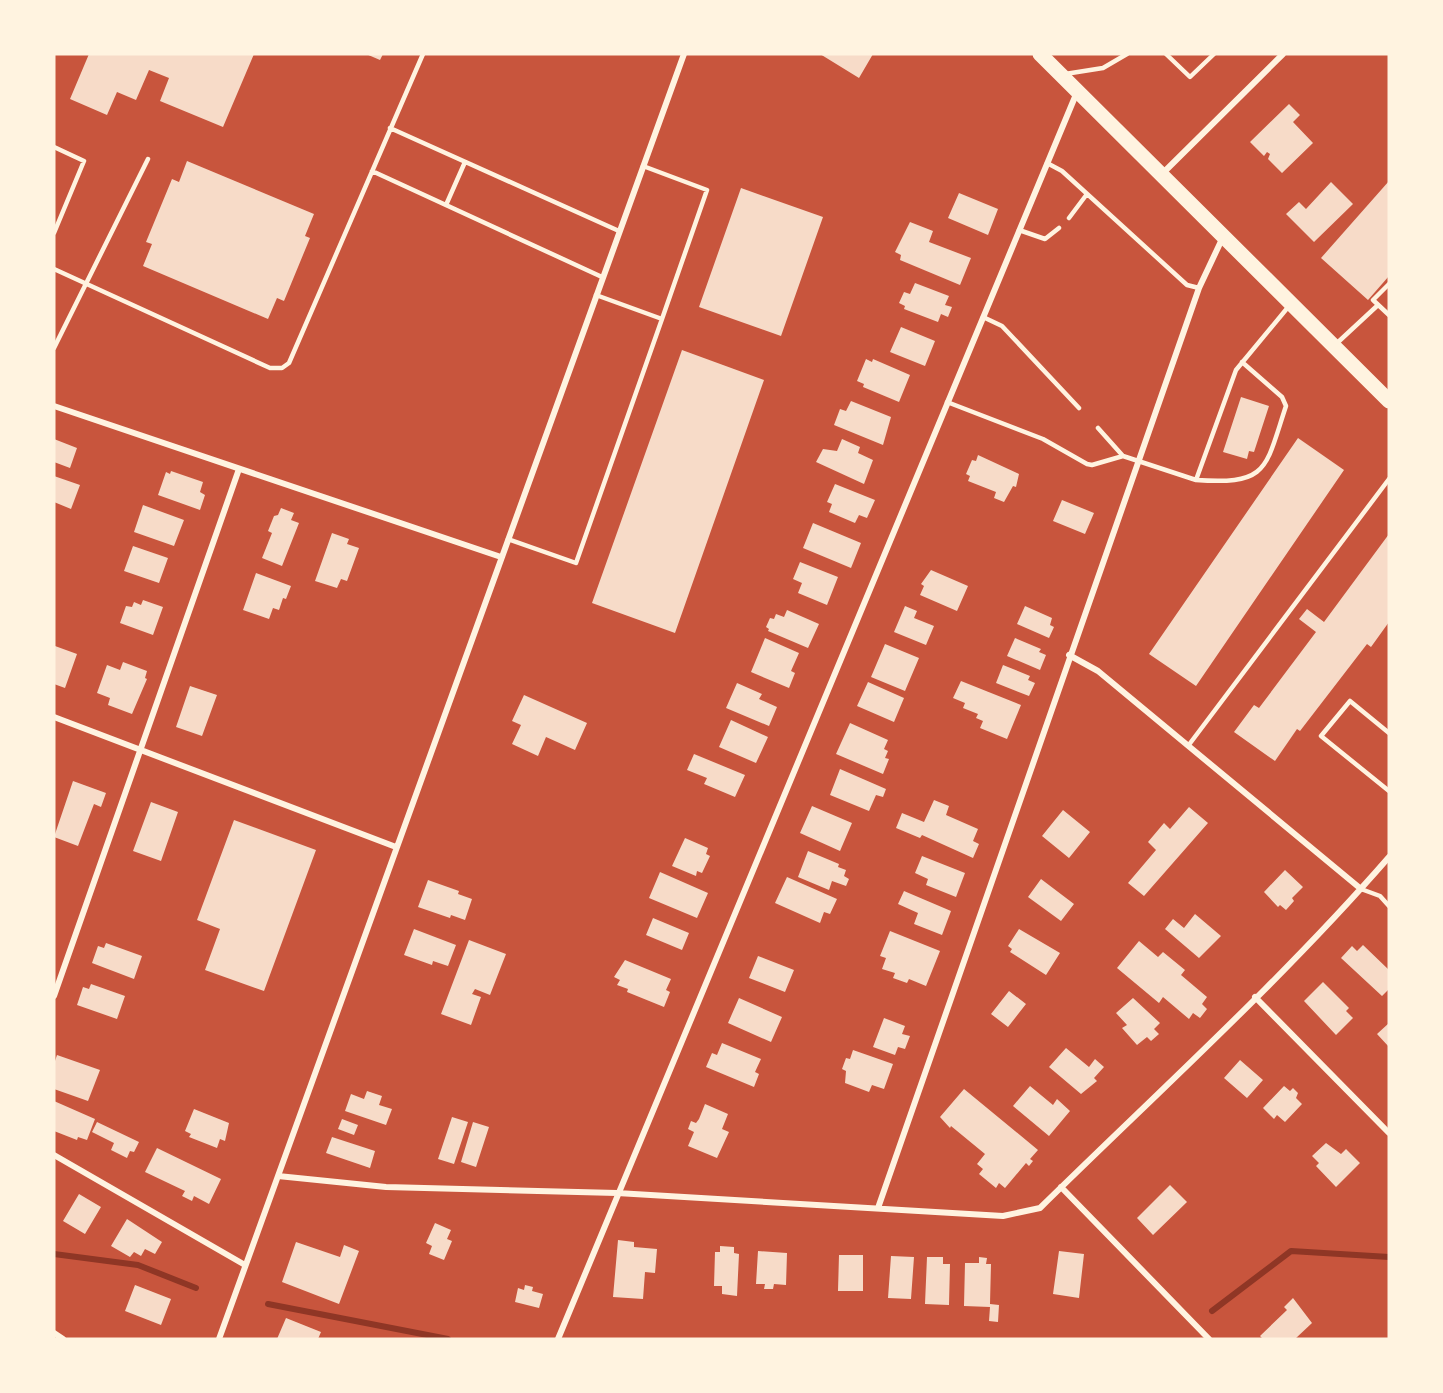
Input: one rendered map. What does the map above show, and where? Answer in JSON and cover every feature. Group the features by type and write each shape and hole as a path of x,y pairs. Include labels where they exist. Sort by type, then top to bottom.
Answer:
{"main road":[{"path":"1040,54 1389,401"}],"street":[{"path":"219,1339 684,54"},
{"path":"1161,175 1283,54"},
{"path":"558,1339 1077,91"},
{"path":"878,1208 1137,462 1199,288 1223,236"},
{"path":"54,406 501,557"},
{"path":"54,996 239,469"},
{"path":"1069,655 1098,671 1361,889"},
{"path":"54,717 396,846"},
{"path":"278,1176 386,1187 617,1193 1003,1215 1040,1208 1255,997 1361,889 1389,857"},
{"path":"1255,997 1389,1133"},
{"path":"54,1155 245,1265"},
{"path":"1061,1187 1209,1339"},
{"path":"54,1334 63,1339"}],"lane":[{"path":"54,269 270,368 282,368 289,363 423,54"},
{"path":"1060,74 1097,70 1112,65 1127,54"},
{"path":"1166,54 1190,77 1214,54"},
{"path":"390,128 619,231"},
{"path":"54,147 84,161 54,233"},
{"path":"54,348 147,159"},
{"path":"446,205 465,162"},
{"path":"1047,163 1062,171 1187,285 1199,288"},
{"path":"508,539 576,563 707,190 643,166"},
{"path":"372,171 602,277"},
{"path":"1069,218 1088,194"},
{"path":"54,213 61,216"},
{"path":"1019,230 1045,239 1059,228"},
{"path":"1389,284 1373,300 1389,315"},
{"path":"596,295 662,319"},
{"path":"1196,480 1236,370 1291,304"},
{"path":"1334,346 1378,305"},
{"path":"983,316 1002,326 1079,408"},
{"path":"1098,428 1124,456 1137,462 1196,480 1228,482 1248,478 1259,472 1268,461 1286,406 1282,397 1242,362"},
{"path":"947,402 1043,439 1087,464 1092,465 1124,456"},
{"path":"1188,746 1389,479"},
{"path":"1389,733 1350,701 1321,736 1389,791"},
{"path":"1361,889 1380,896 1389,906"}],"building":[{"path":"89,54 254,54 223,127 160,101 169,78 149,70 136,100 117,92 107,115 70,99"},
{"path":"366,54 383,54 380,60"},
{"path":"820,54 873,54 859,78"},
{"path":"1289,104 1300,115 1293,122 1313,143 1282,173 1268,159 1270,154 1267,152 1264,156 1250,142"},
{"path":"187,161 314,214 305,236 310,238 284,301 277,298 268,319 143,266 152,244 146,242 172,179 179,182"},
{"path":"1389,181 1389,276 1368,300 1321,258"},
{"path":"1331,182 1353,204 1314,242 1286,214 1299,202 1306,209"},
{"path":"741,188 823,217 781,336 699,307"},
{"path":"959,193 998,209 988,235 948,218"},
{"path":"910,222 933,231 929,242 971,258 960,285 900,260 901,255 895,252"},
{"path":"915,283 949,296 945,305 952,307 948,317 941,314 938,322 904,309 905,306 899,303 904,292 910,294"},
{"path":"901,327 935,341 925,366 890,352"},
{"path":"682,350 764,380 675,633 592,603"},
{"path":"866,359 872,362 873,359 910,375 899,402 863,387 864,384 857,381"},
{"path":"1241,397 1269,406 1254,452 1249,451 1247,459 1223,452"},
{"path":"851,401 891,417 883,445 834,425 840,409 846,411"},
{"path":"1298,438 1344,470 1196,686 1149,654"},
{"path":"54,439 77,448 70,468 54,462"},
{"path":"842,439 860,447 858,453 873,460 864,484 816,462 823,449 837,451"},
{"path":"978,455 1019,474 1016,487 1013,486 1004,502 994,498 996,492 968,481 970,476 966,474 972,460 976,461"},
{"path":"171,471 203,482 200,492 205,495 200,510 158,495 166,472 170,474"},
{"path":"54,476 80,485 71,509 54,502"},
{"path":"835,484 875,500 867,518 859,515 855,523 829,512 832,504 827,502"},
{"path":"1062,500 1094,513 1085,534 1053,521"},
{"path":"143,505 184,520 174,546 134,532"},
{"path":"281,508 294,513 291,520 299,523 282,566 262,558 272,533 268,531 274,516 278,515"},
{"path":"813,523 861,543 851,568 803,548"},
{"path":"332,533 349,539 347,544 359,548 347,581 341,579 337,588 315,581"},
{"path":"1389,534 1389,622 1371,647 1367,644 1300,731 1297,729 1275,761 1234,732 1254,705 1259,708 1316,632 1299,619 1307,609 1324,622"},
{"path":"133,546 168,558 159,583 124,571"},
{"path":"800,562 838,577 827,605 798,593 802,583 793,579"},
{"path":"931,570 968,586 957,611 920,595 924,586 921,584"},
{"path":"256,573 291,586 279,610 273,608 269,619 243,610"},
{"path":"143,600 163,607 153,635 120,623 126,606 132,607 134,602 141,605"},
{"path":"905,606 917,611 914,618 934,626 926,645 894,632"},
{"path":"1025,606 1052,618 1050,625 1054,627 1049,638 1017,624"},
{"path":"787,610 819,624 808,648 768,631 766,627 770,618 774,619 776,614 784,617"},
{"path":"765,638 799,653 791,671 795,673 789,688 751,672"},
{"path":"1015,638 1041,649 1039,652 1046,655 1040,670 1007,656"},
{"path":"885,644 919,658 905,691 871,677"},
{"path":"55,646 77,654 65,688 54,684"},
{"path":"123,662 147,671 145,678 147,679 132,714 108,705 110,698 97,693 107,665 120,670"},
{"path":"1003,665 1030,676 1028,680 1035,683 1029,696 996,683"},
{"path":"961,681 1021,705 1007,739 980,728 983,721 976,718 978,714 963,708 965,703 953,698"},
{"path":"868,682 904,698 894,722 857,706"},
{"path":"737,683 762,694 759,699 777,707 769,726 726,708"},
{"path":"190,686 217,695 202,736 176,727"},
{"path":"524,695 587,723 575,750 546,737 538,756 512,744 521,725 512,721"},
{"path":"731,720 768,737 756,763 719,747"},
{"path":"850,723 888,740 884,749 888,751 885,758 889,759 883,774 836,754"},
{"path":"694,754 745,775 735,797 704,784 707,778 687,770"},
{"path":"840,769 886,789 883,797 876,795 869,811 830,795"},
{"path":"73,781 106,793 101,807 94,804 78,846 54,837"},
{"path":"934,800 949,806 946,815 978,829 973,841 979,844 973,858 922,835 920,838 896,828 902,813 924,822"},
{"path":"151,802 178,812 161,861 133,851"},
{"path":"812,806 852,823 840,851 800,833"},
{"path":"1189,807 1208,823 1144,896 1128,883 1156,850 1148,842 1164,823 1170,829"},
{"path":"1063,810 1090,832 1069,858 1042,836"},
{"path":"234,820 316,850 264,991 205,970 220,929 197,920"},
{"path":"685,838 708,848 706,854 710,856 702,873 697,871 696,876 672,866"},
{"path":"808,851 839,864 838,867 846,870 844,876 849,879 846,886 832,881 829,890 798,877"},
{"path":"922,856 965,873 956,897 926,885 928,879 915,873"},
{"path":"1285,870 1303,887 1292,898 1294,901 1286,910 1280,905 1278,907 1264,892"},
{"path":"660,872 708,893 697,918 649,898"},
{"path":"787,877 837,899 830,914 824,912 820,923 775,903"},
{"path":"1041,879 1074,904 1061,921 1028,897"},
{"path":"428,880 459,891 458,894 472,899 465,920 451,915 450,918 418,907"},
{"path":"904,891 951,911 942,935 914,924 918,913 898,904"},
{"path":"1195,914 1221,936 1199,958 1165,929 1173,919 1184,928"},
{"path":"653,918 689,933 682,950 646,935"},
{"path":"414,929 456,945 448,966 433,961 432,965 404,955"},
{"path":"1019,929 1060,953 1046,975 1010,952 1012,949 1008,946"},
{"path":"890,931 940,951 926,986 909,979 907,983 893,978 895,973 882,969 886,958 880,956"},
{"path":"469,940 506,954 490,995 475,989 472,994 481,997 471,1025 441,1014"},
{"path":"1139,941 1158,957 1163,952 1185,970 1181,975 1207,997 1202,1004 1207,1009 1200,1018 1193,1013 1189,1019 1163,997 1159,1003 1117,968"},
{"path":"106,943 142,956 134,979 92,963 98,946 104,948"},
{"path":"1363,945 1389,970 1389,989 1382,996 1341,958 1352,946 1357,951"},
{"path":"758,956 794,970 785,992 749,978"},
{"path":"625,960 671,979 666,990 670,992 664,1007 627,992 628,989 617,985 620,980 614,977"},
{"path":"1323,982 1349,1008 1346,1011 1353,1018 1336,1035 1304,1001"},
{"path":"91,984 125,996 117,1019 77,1005 83,987 89,989"},
{"path":"1009,991 1026,1004 1008,1027 991,1014"},
{"path":"739,998 782,1017 771,1042 728,1023"},
{"path":"1133,998 1160,1023 1154,1029 1159,1034 1151,1041 1147,1037 1137,1045 1122,1028 1127,1025 1116,1013"},
{"path":"884,1018 905,1026 902,1034 910,1036 905,1049 898,1047 895,1055 873,1047"},
{"path":"1389,1023 1389,1047 1377,1034"},
{"path":"722,1043 761,1059 755,1072 759,1074 754,1087 706,1067 712,1053 717,1055"},
{"path":"1066,1048 1089,1067 1095,1059 1104,1067 1094,1078 1097,1081 1081,1094 1049,1067"},
{"path":"853,1050 893,1064 884,1089 872,1085 869,1092 845,1083 846,1071 842,1069 846,1058 850,1059"},
{"path":"57,1055 100,1070 88,1101 54,1089 54,1064"},
{"path":"1240,1060 1263,1080 1247,1098 1224,1078"},
{"path":"1030,1086 1053,1105 1057,1099 1070,1111 1049,1136 1013,1106"},
{"path":"1284,1086 1290,1091 1293,1088 1298,1093 1296,1098 1302,1104 1285,1122 1277,1115 1274,1119 1263,1108"},
{"path":"964,1089 1038,1150 1030,1159 1033,1161 1029,1166 1026,1163 1005,1188 999,1183 996,1188 979,1174 983,1169 977,1164 985,1154 951,1126 950,1128 940,1117"},
{"path":"367,1091 382,1096 379,1105 392,1109 386,1125 345,1111 351,1094 364,1099"},
{"path":"54,1101 95,1119 87,1140 78,1137 77,1140 54,1131"},
{"path":"705,1104 728,1114 722,1129 729,1132 717,1158 688,1146 694,1132 688,1129 691,1121 696,1123"},
{"path":"194,1109 229,1123 225,1141 220,1139 217,1148 189,1137 191,1134 185,1131"},
{"path":"452,1117 468,1122 454,1164 438,1159"},
{"path":"342,1119 358,1125 354,1135 338,1129"},
{"path":"97,1122 139,1142 134,1152 130,1151 127,1158 111,1150 114,1143 92,1132"},
{"path":"473,1122 489,1127 476,1167 461,1162"},
{"path":"332,1137 375,1151 370,1168 326,1153"},
{"path":"1326,1143 1341,1154 1346,1149 1360,1163 1336,1187 1316,1166 1319,1163 1312,1156"},
{"path":"157,1148 221,1179 209,1204 194,1196 192,1201 182,1196 185,1191 145,1172"},
{"path":"1170,1185 1187,1202 1153,1235 1137,1218"},
{"path":"79,1194 101,1207 85,1234 63,1221"},
{"path":"127,1219 162,1242 155,1254 145,1249 141,1256 134,1252 130,1257 111,1246"},
{"path":"435,1223 451,1230 447,1239 452,1241 444,1260 429,1254 432,1246 426,1243"},
{"path":"618,1240 634,1242 634,1247 657,1249 655,1273 645,1272 643,1299 613,1297"},
{"path":"296,1242 340,1257 344,1245 359,1251 339,1304 282,1282"},
{"path":"720,1246 734,1247 734,1253 739,1254 737,1296 722,1294 722,1286 714,1286 715,1252 720,1252"},
{"path":"758,1251 787,1253 786,1285 774,1284 773,1289 764,1289 765,1284 756,1284"},
{"path":"1059,1251 1084,1254 1079,1298 1053,1294"},
{"path":"839,1255 863,1255 863,1291 838,1291"},
{"path":"891,1256 914,1257 911,1299 888,1298"},
{"path":"927,1257 943,1257 943,1264 950,1264 949,1305 925,1304"},
{"path":"979,1257 987,1258 986,1264 991,1264 990,1304 999,1305 998,1322 989,1321 990,1307 964,1306 965,1263 979,1263"},
{"path":"135,1285 171,1299 161,1325 125,1311"},
{"path":"525,1285 533,1287 532,1291 543,1294 539,1308 515,1302 518,1288 524,1290"},
{"path":"1293,1298 1312,1323 1295,1339 1263,1339 1260,1336 1287,1310 1284,1307"},
{"path":"286,1318 321,1332 318,1339 277,1339"}],"waterway":[{"path":"1212,1311 1291,1251 1389,1257"},
{"path":"54,1254 138,1265 196,1288"},
{"path":"268,1304 448,1339"}]}
